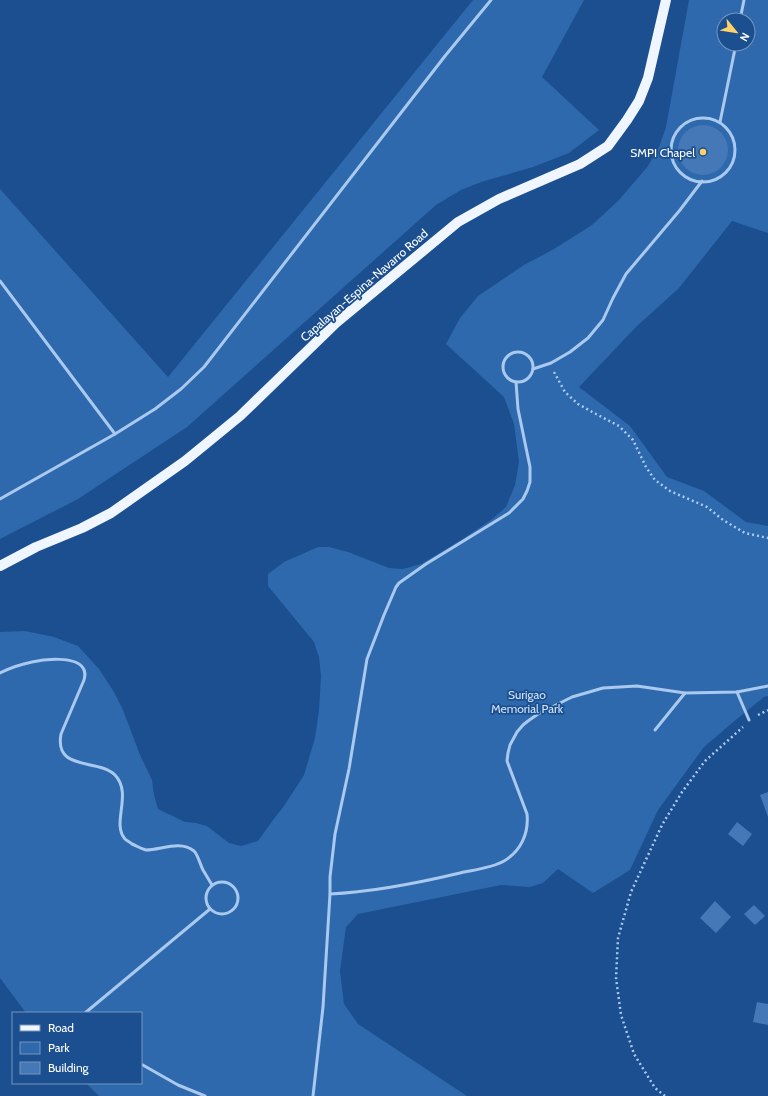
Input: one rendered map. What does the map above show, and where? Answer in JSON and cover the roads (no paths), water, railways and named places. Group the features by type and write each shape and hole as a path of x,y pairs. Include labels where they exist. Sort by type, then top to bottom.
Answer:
{"main road":[{"name":"Capalayan-Espina-Navarro Road","path":"0,566 36,547 82,528 111,513 185,461 240,416 336,323 458,222 499,199 580,164 608,146 639,101 648,78 666,0"}],"lane":[{"path":"0,499 115,434 155,409 176,393 204,367 445,56 491,0"},
{"path":"742,12 744,0"},
{"path":"720,122 734,52"},
{"path":"711,118 720,122 728,129 734,138 734,159 729,169 722,176 702,182 691,179 682,174 676,166 672,156 672,145 675,135 681,126 690,120 711,118"},
{"path":"533,369 551,363 570,352 588,338 603,320 612,298 626,274 702,182"},
{"path":"0,281 115,434"},
{"path":"518,352 523,353 531,359 533,369 529,377 521,382 516,382 511,380 505,374 504,364 509,356 518,352"},
{"path":"313,1096 322,1007 330,877 335,834 349,769 367,659 384,615 399,583 426,564 509,513 524,499 530,482 530,467 518,409 516,382"},
{"path":"0,673 33,662 51,659 70,661 79,664 83,668 85,674 84,680 61,734 60,742 64,753 76,762 108,770 118,779 123,793 120,830 125,839 145,850 176,846 189,848 195,852 212,885"},
{"path":"330,894 354,893 399,886 490,867 504,861 516,851 524,840 528,822 527,814 507,761 510,745 517,732 528,721 538,714 572,697 602,688 637,686 685,693 737,692 768,686"},
{"path":"737,692 749,720"},
{"path":"655,730 685,693"},
{"path":"222,882 232,885 236,889 238,894 237,905 230,913 220,914 210,909 207,905 206,894 212,885 222,882"},
{"path":"86,1012 210,909"},
{"path":"142,1065 178,1085 204,1096"}],"place":[{"name":"SMPI Chapel","path":"703,152"}],"park label":[{"name":"Surigao Memorial Park","path":"527,701"}]}
